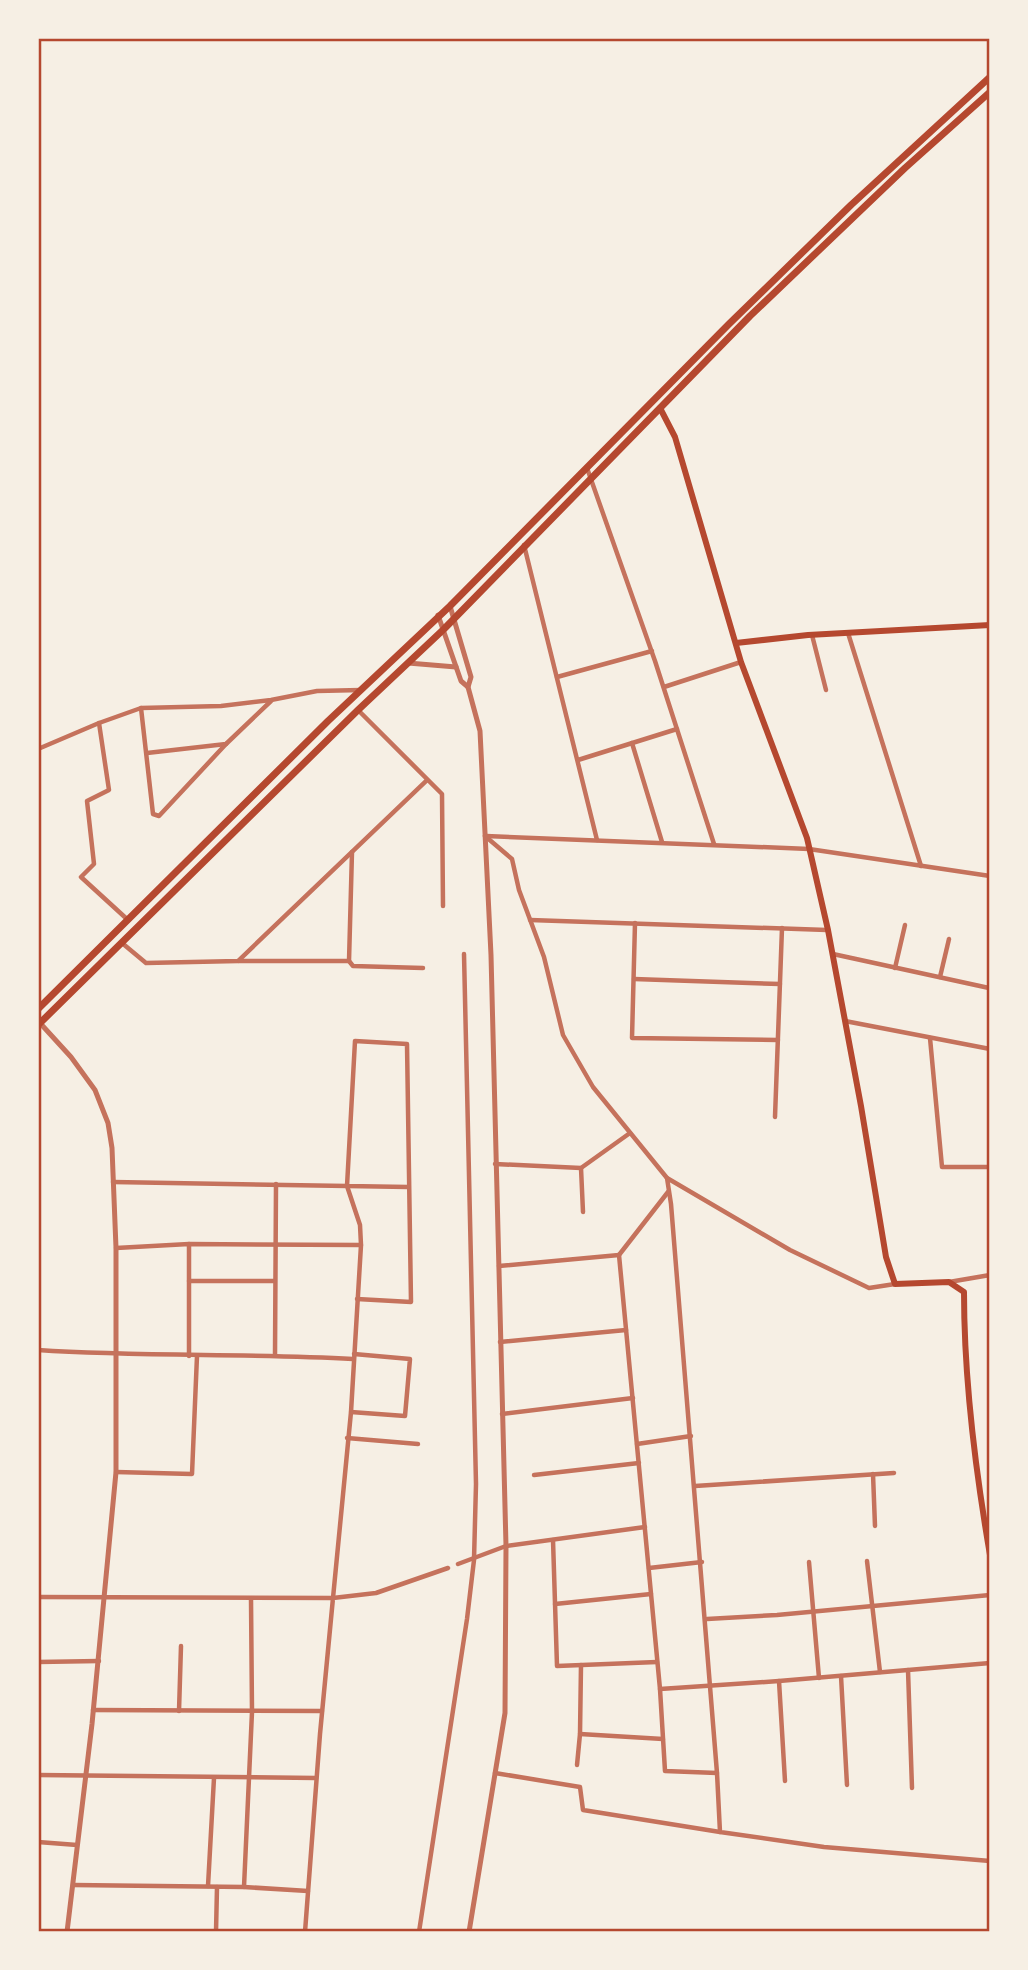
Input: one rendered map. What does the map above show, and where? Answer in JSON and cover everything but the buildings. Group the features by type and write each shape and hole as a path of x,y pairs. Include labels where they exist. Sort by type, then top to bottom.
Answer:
{"highway":[{"path":"38,1009 328,721 450,606 729,324 851,205 989,77"},
{"path":"39,1024 444,629 750,316 989,92"}],"main road":[{"path":"660,408 675,437 741,662 809,849 833,954 886,1257 895,1284 949,1282 964,1292 964,1334 980,1495 989,1555"},
{"path":"736,643 812,635 989,625"}],"street":[{"path":"587,468 652,651 714,844"},
{"path":"524,545 597,840"},
{"path":"450,606 471,677 468,687 480,731 491,955 506,1546 505,1713 469,1931"},
{"path":"438,615 461,681 468,687"},
{"path":"848,633 921,866"},
{"path":"812,635 826,690"},
{"path":"557,677 652,651"},
{"path":"664,687 741,662"},
{"path":"408,663 456,667"},
{"path":"38,749 141,708 221,706 317,691 363,690"},
{"path":"141,708 153,814 159,816 271,700"},
{"path":"358,710 442,794 443,906"},
{"path":"99,723 109,790 87,801 94,863 81,877 128,920"},
{"path":"578,760 677,729"},
{"path":"632,743 662,842"},
{"path":"147,753 226,744"},
{"path":"238,961 427,779"},
{"path":"485,836 809,849 989,876"},
{"path":"485,836 512,859 519,890 544,957 563,1035 593,1087 667,1178 790,1250 869,1288 895,1284"},
{"path":"352,852 349,961 353,966 423,968"},
{"path":"530,920 828,930"},
{"path":"635,923 632,1038 778,1040"},
{"path":"895,968 905,925"},
{"path":"775,1117 782,928"},
{"path":"940,977 949,939"},
{"path":"122,943 146,963 349,961"},
{"path":"419,1931 474,1560 475,1470 464,954"},
{"path":"833,954 989,986"},
{"path":"634,979 780,984"},
{"path":"845,1021 989,1049 989,1058"},
{"path":"39,1024 71,1057 95,1090 108,1123 114,1182 116,1472 99,1661 68,1931"},
{"path":"930,1038 942,1167 989,1167"},
{"path":"305,1931 316,1778 351,1412 357,1299 361,1245 360,1226 346,1186 355,1041 407,1044 411,1302 357,1299"},
{"path":"495,1164 581,1168 630,1133"},
{"path":"581,1168 583,1212"},
{"path":"667,1178 702,1562 720,1832"},
{"path":"114,1182 408,1187"},
{"path":"275,1355 276,1184"},
{"path":"669,1191 620,1255 626,1330 660,1689 665,1771 717,1773"},
{"path":"116,1248 189,1244 361,1245"},
{"path":"189,1244 189,1356"},
{"path":"498,1266 620,1255"},
{"path":"949,1282 989,1275"},
{"path":"189,1281 274,1281"},
{"path":"500,1342 626,1330"},
{"path":"38,1350 117,1355 275,1355 410,1359 405,1416 351,1412"},
{"path":"116,1472 191,1474 197,1356"},
{"path":"502,1415 633,1398"},
{"path":"637,1444 691,1436"},
{"path":"348,1438 418,1444"},
{"path":"534,1475 639,1463"},
{"path":"695,1486 894,1472"},
{"path":"873,1474 875,1526"},
{"path":"980,1495 989,1494"},
{"path":"458,1564 506,1546 645,1527"},
{"path":"553,1540 557,1667 657,1662"},
{"path":"867,1561 880,1672"},
{"path":"649,1568 702,1562"},
{"path":"808,1562 819,1678"},
{"path":"38,1597 333,1598 376,1593 448,1568"},
{"path":"555,1604 650,1594"},
{"path":"706,1619 989,1595"},
{"path":"244,1887 252,1712 251,1599"},
{"path":"179,1711 181,1646"},
{"path":"38,1662 99,1661"},
{"path":"660,1689 989,1663"},
{"path":"577,1765 582,1665"},
{"path":"908,1670 912,1788"},
{"path":"841,1676 847,1785"},
{"path":"779,1681 785,1781"},
{"path":"93,1710 322,1711"},
{"path":"580,1734 663,1739"},
{"path":"495,1773 580,1787 583,1810 824,1846 989,1861"},
{"path":"38,1775 316,1778"},
{"path":"208,1886 214,1778"},
{"path":"38,1842 77,1845"},
{"path":"73,1885 208,1886 308,1891"},
{"path":"216,1931 217,1887"}]}
